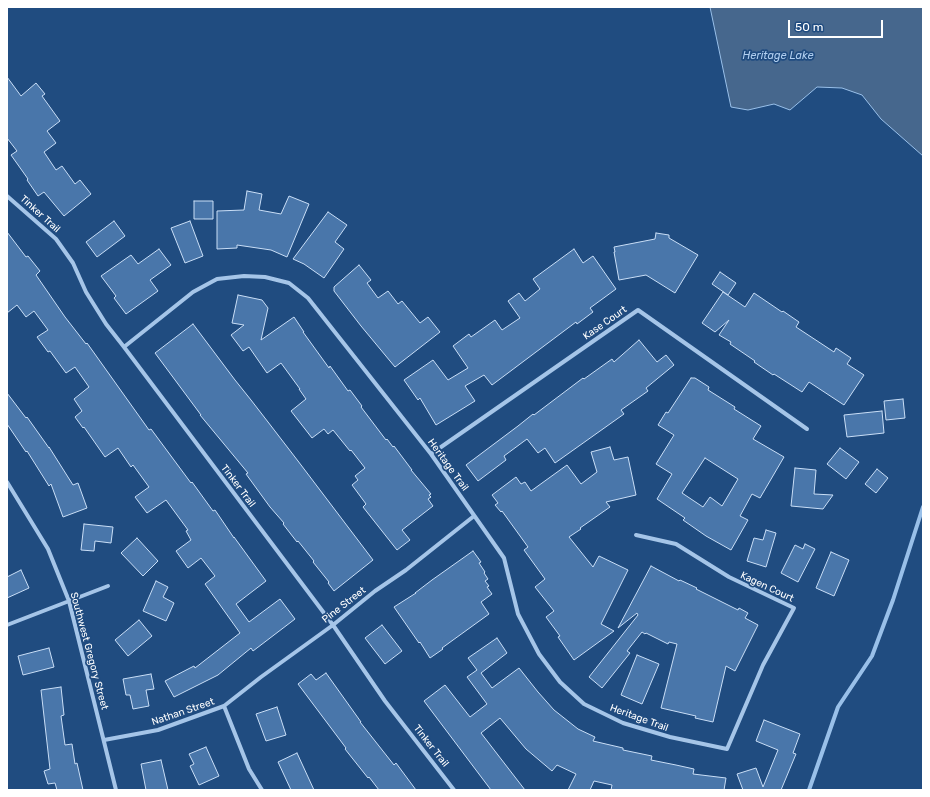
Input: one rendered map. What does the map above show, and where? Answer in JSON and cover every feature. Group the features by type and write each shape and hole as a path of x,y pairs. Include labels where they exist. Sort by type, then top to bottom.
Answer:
{"street":[{"name":"Tinker Trail","path":"7,196 56,239 73,263 86,292 106,324 333,625 385,701 454,790"},
{"name":"Heritage Trail","path":"124,347 193,292 217,279 244,276 265,276 289,283 308,298 432,454 504,558 518,614 539,654 560,682 584,704 623,722 670,737 727,749"},
{"name":"Kase Court","path":"432,454 638,310 807,429"},
{"name":"Southwest Gregory Street","path":"7,482 48,549 69,601 116,790"},
{"name":"Pine Street","path":"224,706 261,677 333,625 375,591 406,570 474,516"},
{"name":"Kagen Court","path":"636,535 676,544 729,578 794,608 763,665 727,749"},
{"path":"7,625 108,586"},
{"name":"Nathan Street","path":"104,740 158,730 224,706 249,769 262,790"}],"water":[{"name":"Heritage Lake","path":"710,7 923,7 923,156 881,119 862,95 842,88 817,87 790,110 774,104 748,110 731,107"}],"building":[{"path":"7,77 21,96 36,83 45,94 42,96 60,121 47,131 56,143 44,152 56,170 62,166 75,184 80,180 91,194 64,216 44,192 38,196 11,155 17,151 7,138"},
{"path":"247,191 262,194 259,210 281,214 289,196 309,204 287,257 271,250 237,245 237,248 217,249 217,211 244,210"},
{"path":"194,201 213,201 213,219 194,219"},
{"path":"328,212 347,225 335,242 344,249 324,278 304,264 293,259"},
{"path":"114,221 125,236 97,257 86,242"},
{"path":"190,221 203,256 185,263 171,228"},
{"path":"7,232 26,257 28,256 40,271 36,275 65,317 86,344 87,343 149,430 151,429 213,511 215,510 266,581 236,604 249,622 280,599 295,619 253,651 251,648 218,675 174,697 165,681 194,666 195,668 240,633 205,584 215,576 201,558 188,568 176,551 191,540 186,531 188,530 166,500 147,513 135,497 149,487 133,465 131,467 118,448 105,457 75,417 82,411 74,399 89,387 75,367 66,373 50,351 48,352 37,337 48,330 34,311 26,317 17,305 7,313"},
{"path":"656,233 669,235 669,238 698,255 675,293 646,275 619,280 614,247 655,239"},
{"path":"159,249 171,265 150,280 158,291 126,314 114,298 116,296 101,276 131,255 138,264"},
{"path":"574,249 583,263 593,256 616,289 590,308 593,312 577,324 576,322 492,385 484,375 465,386 475,401 436,425 420,398 418,400 404,380 433,360 448,380 468,368 453,346 469,334 471,337 495,320 502,330 520,318 508,301 519,293 525,301 540,289 533,279"},
{"path":"359,265 371,280 367,283 378,298 388,291 398,304 402,301 420,323 428,317 440,332 395,367 334,291 334,287"},
{"path":"720,272 736,283 728,295 712,284"},
{"path":"723,292 745,307 754,293 799,322 796,327 834,352 836,348 851,358 847,364 864,375 844,405 809,382 802,392 754,362 755,361 730,344 731,342 719,335 729,320 715,332 702,323"},
{"path":"238,295 262,300 268,308 261,340 294,317 329,368 330,366 348,391 350,390 386,440 387,439 393,447 394,446 431,494 429,495 431,497 428,499 433,506 402,530 410,540 397,550 363,507 366,504 352,485 358,480 355,476 365,468 333,430 328,434 324,429 312,438 291,411 306,399 281,363 267,373 249,347 243,351 231,335 244,325 232,323"},
{"path":"193,324 373,560 334,591 328,583 329,582 313,562 314,561 270,507 246,474 248,473 200,415 155,353"},
{"path":"639,340 657,362 666,355 674,365 646,388 648,391 621,410 624,414 555,463 545,448 538,453 527,439 504,456 506,460 478,481 466,465 583,378 584,379 612,359 614,362"},
{"path":"691,378 695,378 709,387 708,390 735,407 734,409 761,426 753,439 784,457 760,498 752,494 740,516 748,520 731,550 706,536 683,520 685,518 657,499 672,474 656,464 674,435 658,425 666,412 668,413","holes":["705,458 738,479 722,506 710,497 703,507 682,493"]},
{"path":"7,393 49,447 73,485 78,483 87,508 63,517 51,484 49,486 27,451 26,452 7,424"},
{"path":"903,399 905,418 886,420 884,401"},
{"path":"882,411 884,433 847,437 844,415"},
{"path":"610,447 614,460 628,457 636,495 606,502 610,507 569,537 593,567 599,556 628,570 601,624 614,631 574,660 558,637 560,636 546,617 554,611 535,587 545,579 524,550 528,547 502,511 501,512 495,505 498,503 492,495 516,477 521,484 525,482 531,491 567,465 581,484 597,472 591,452"},
{"path":"840,448 859,462 846,479 827,464"},
{"path":"795,468 816,470 814,494 833,495 823,509 791,506"},
{"path":"877,469 888,478 876,493 865,484"},
{"path":"84,524 113,527 111,543 95,541 94,551 81,550"},
{"path":"766,530 776,533 766,567 747,561 754,538 763,540"},
{"path":"137,538 158,561 143,576 121,553"},
{"path":"805,544 815,549 798,582 781,573 795,545 803,549"},
{"path":"473,551 481,562 479,563 488,579 485,581 489,586 487,587 492,594 481,602 489,614 430,658 394,607 416,593"},
{"path":"831,552 849,560 834,596 816,588"},
{"path":"651,566 738,610 739,608 748,613 745,618 758,625 735,671 726,666 713,722 695,718 696,716 661,708 677,644 669,642 668,644 642,632 627,651 630,653 602,688 589,677 638,615 637,613 618,628"},
{"path":"21,570 29,588 7,598 7,577"},
{"path":"156,581 168,587 163,597 174,603 166,621 143,611"},
{"path":"139,620 152,636 128,656 115,640"},
{"path":"382,625 402,651 385,664 365,638"},
{"path":"497,638 507,653 481,673 492,688 519,668 554,710 578,729 595,737 593,741 623,748 623,750 652,756 651,760 694,769 693,774 726,778 724,790 611,790 612,785 594,781 590,790 568,790 576,774 557,765 552,771 526,749 500,718 481,733 525,790 491,790 424,701 445,685 470,717 487,704 467,677 477,670 468,658"},
{"path":"49,648 54,667 23,675 18,656"},
{"path":"637,655 659,664 642,704 621,695"},
{"path":"326,673 360,722 394,765 396,763 416,790 379,790 345,749 346,748 298,684 311,674 316,680"},
{"path":"151,674 154,689 146,690 149,706 133,709 130,695 126,695 123,679"},
{"path":"61,687 64,715 61,716 65,745 72,744 75,764 77,763 83,790 57,790 55,783 48,784 44,771 50,769 41,690"},
{"path":"277,707 286,735 266,741 256,714"},
{"path":"764,720 800,734 793,753 796,754 781,790 743,790 737,774 756,768 763,787 778,750 756,741"},
{"path":"206,747 219,776 199,785 190,766 194,764 189,754"},
{"path":"297,753 314,790 291,790 278,762"},
{"path":"161,760 168,790 146,790 141,764"}],"waterway":[{"path":"809,790 838,707 872,656 893,600 923,507"}]}
